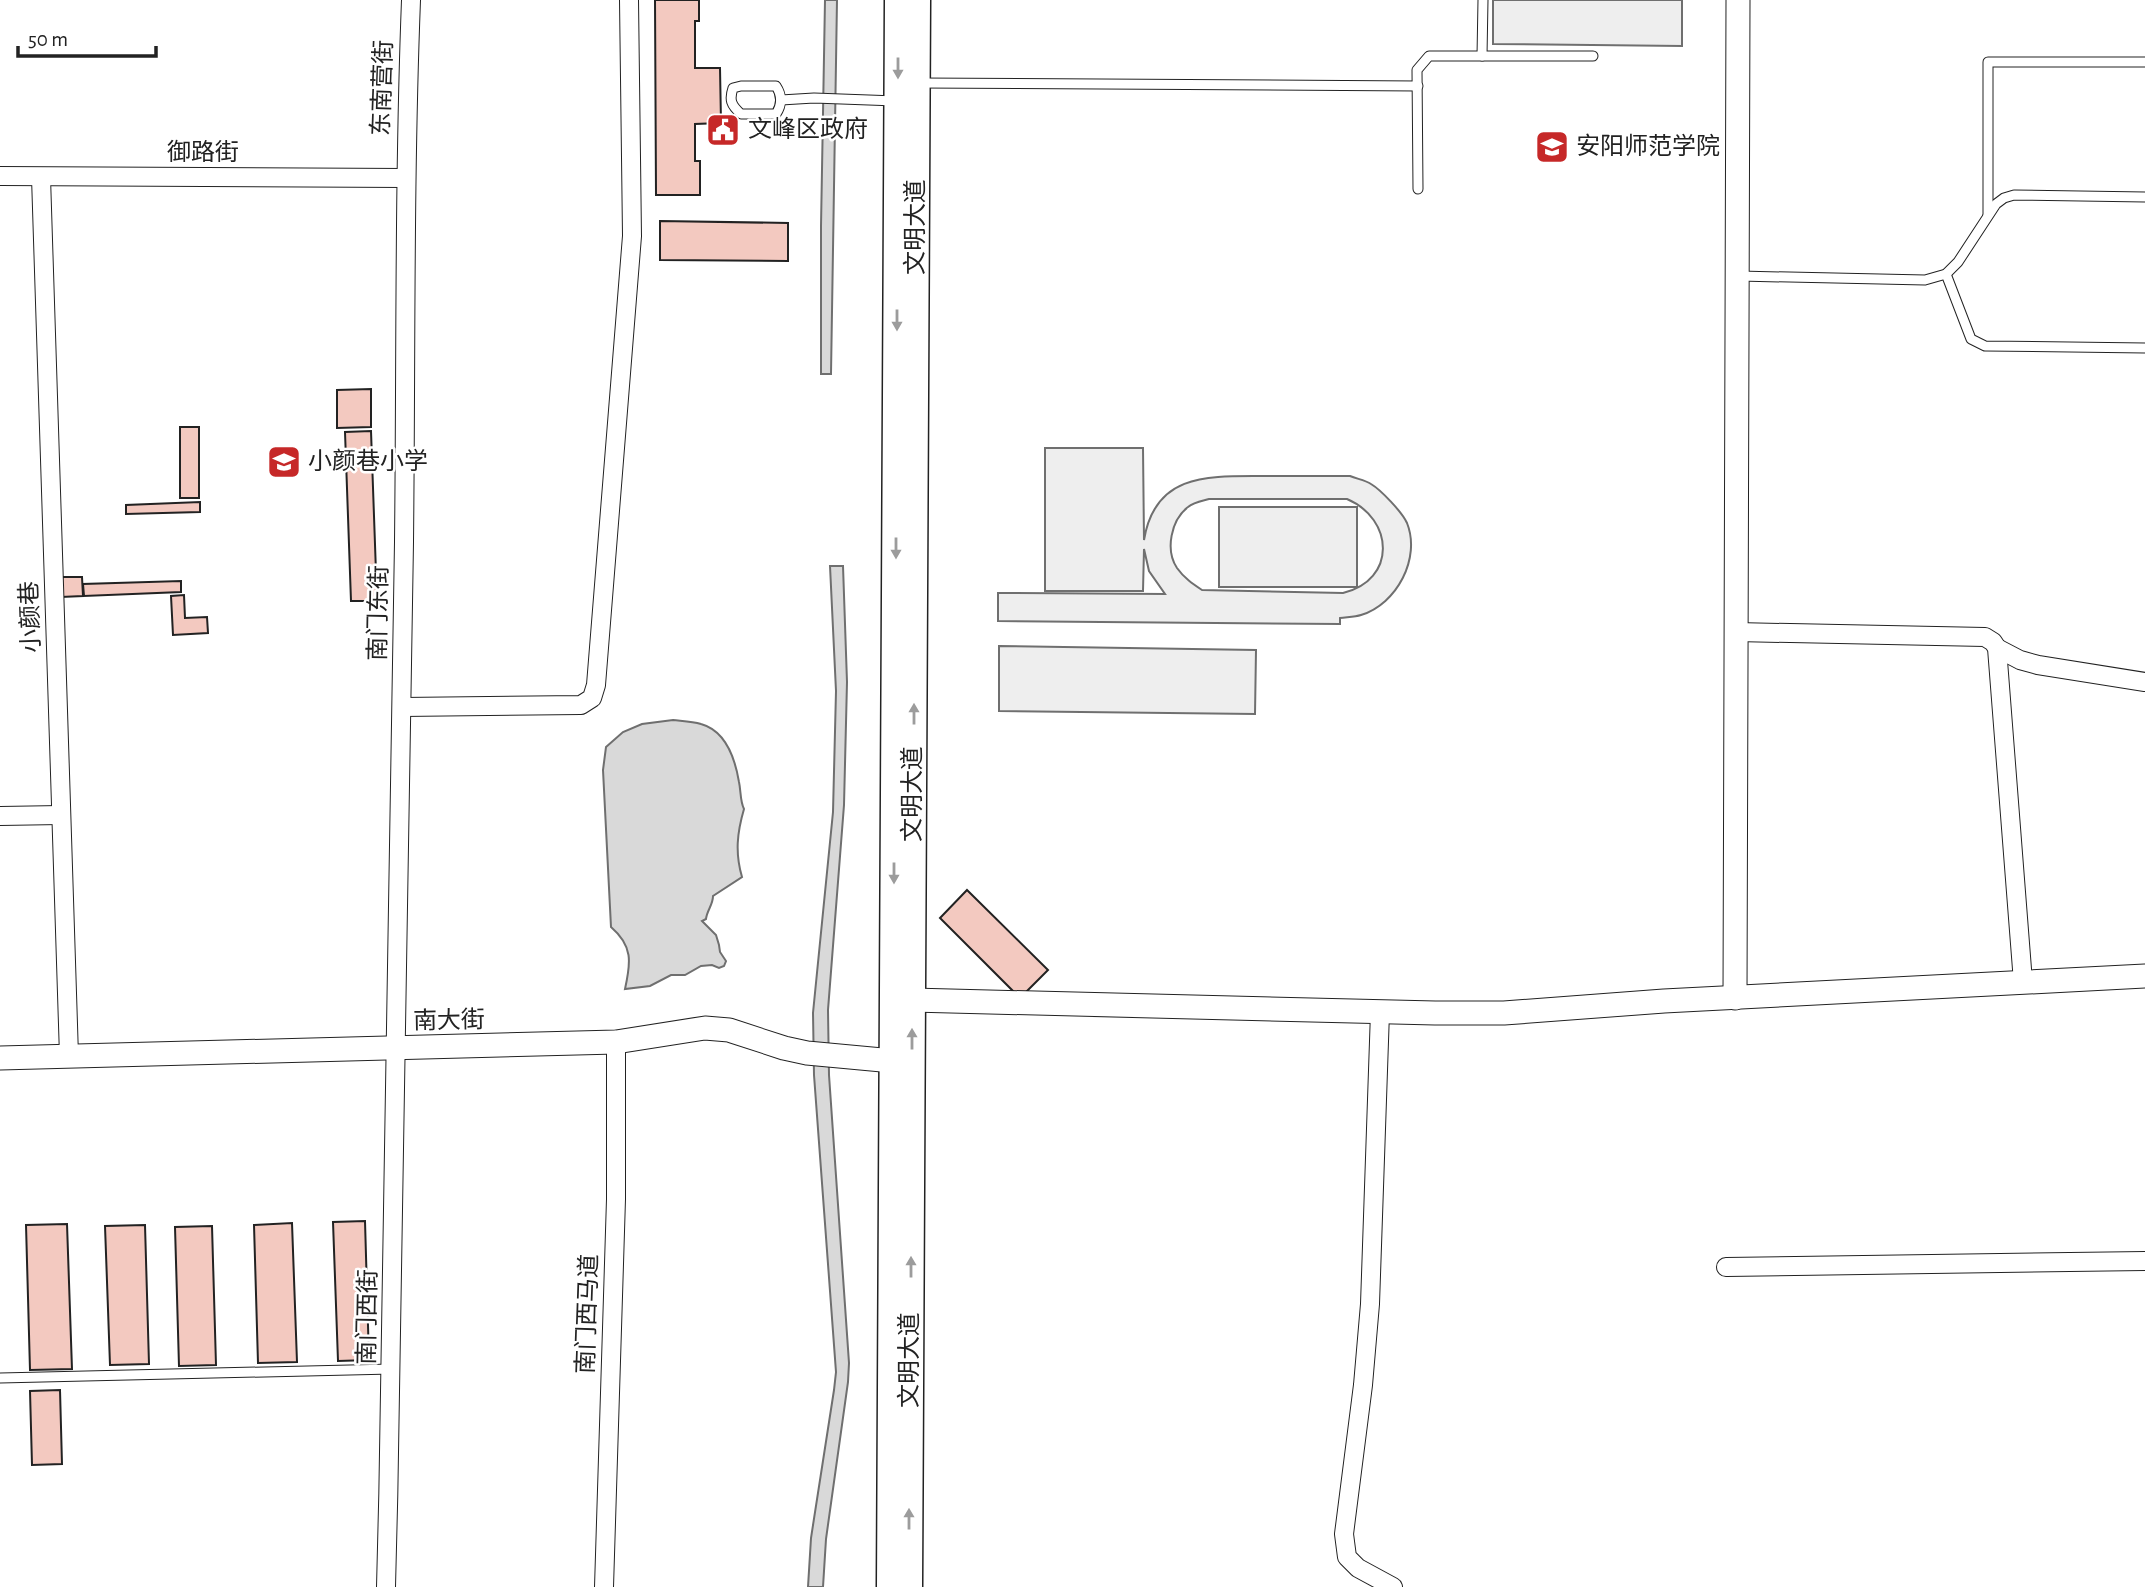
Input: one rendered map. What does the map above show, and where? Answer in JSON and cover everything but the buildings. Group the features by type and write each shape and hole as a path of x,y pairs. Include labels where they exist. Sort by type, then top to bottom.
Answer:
{"main road":[{"name":"文明大道","path":"898,0 907,92 912,1000 909,1587"},
{"name":"文明大道","path":"890,1587 893,1061 907,92 917,0"}],"street":[{"name":"东南营街","path":"406,178 411,0"},
{"path":"402,707 581,705 592,698 596,685 632,236 629,0"},
{"path":"1735,998 1738,0"},
{"name":"御路街","path":"0,176 406,178"},
{"name":"小颜巷","path":"41,177 69,1056"},
{"name":"南门东街","path":"398,1048 406,178"},
{"path":"1736,632 1985,637 1997,648 2020,660 2145,682"},
{"path":"1997,648 2023,982"},
{"path":"0,816 61,815"},
{"path":"912,1000 1504,1013 2145,976"},
{"path":"1380,1012 1370,1304 1363,1385 1344,1534 1346,1557 1358,1569 1393,1587"},
{"name":"南大街","path":"0,1058 616,1042 705,1028 729,1030 807,1053 893,1061"},
{"name":"南门西马道","path":"604,1587 616,1199 616,1042"},
{"name":"南门西街","path":"386,1587 398,1048"},
{"path":"1726,1267 2145,1261"}],"lane":[{"path":"1482,56 1483,0"},
{"path":"1418,189 1418,70 1429,56 1593,56"},
{"path":"1988,217 1988,62 2145,62"},
{"path":"741,86 776,86 781,100 780,108 775,114 741,114 730,101 733,88 741,86"},
{"path":"781,100 848,100 907,92 1418,86"},
{"path":"1737,276 1925,279 1946,274 1958,262 2004,198 2014,195 2145,197"},
{"path":"1946,274 1971,339 1985,346 2145,348"},
{"path":"0,1378 391,1369"}],"shaded area":[{"path":"825,0 837,0 831,374 821,374"},
{"path":"1493,0 1682,0 1682,46 1493,44"},
{"path":"1045,448 1143,448 1144,540 1150,518 1159,502 1172,490 1204,479 1243,476 1350,476 1364,481 1375,487 1396,507 1407,523 1411,537 1408,565 1395,590 1374,609 1359,616 1340,618 1340,624 998,621 998,593 1165,594 1149,571 1144,549 1143,591 1045,591","holes":["1209,499 1347,499 1363,508 1374,520 1381,534 1383,549 1373,576 1361,586 1343,593 1202,590 1183,575 1173,561 1171,544 1177,519 1195,503"]},
{"path":"1219,507 1357,507 1357,587 1219,587"},
{"path":"830,566 843,566 847,682 844,805 828,1010 829,1075 849,1363 826,1539 823,1587 808,1587 811,1538 836,1372 814,1075 813,1013 833,812 836,691"},
{"path":"999,646 1256,650 1255,714 999,711"},
{"path":"673,720 694,722 710,728 723,739 732,755 744,809 738,843 742,877 713,896 706,919 702,921 716,935 720,952 726,961 724,966 701,966 685,975 671,975 650,986 625,989 629,963 627,948 611,927 603,770 606,747 623,732 642,724"}],"place":[{"name":"文峰区政府","path":"723,130"},
{"name":"安阳师范学院","path":"1552,147"},
{"name":"小颜巷小学","path":"284,462"}]}
